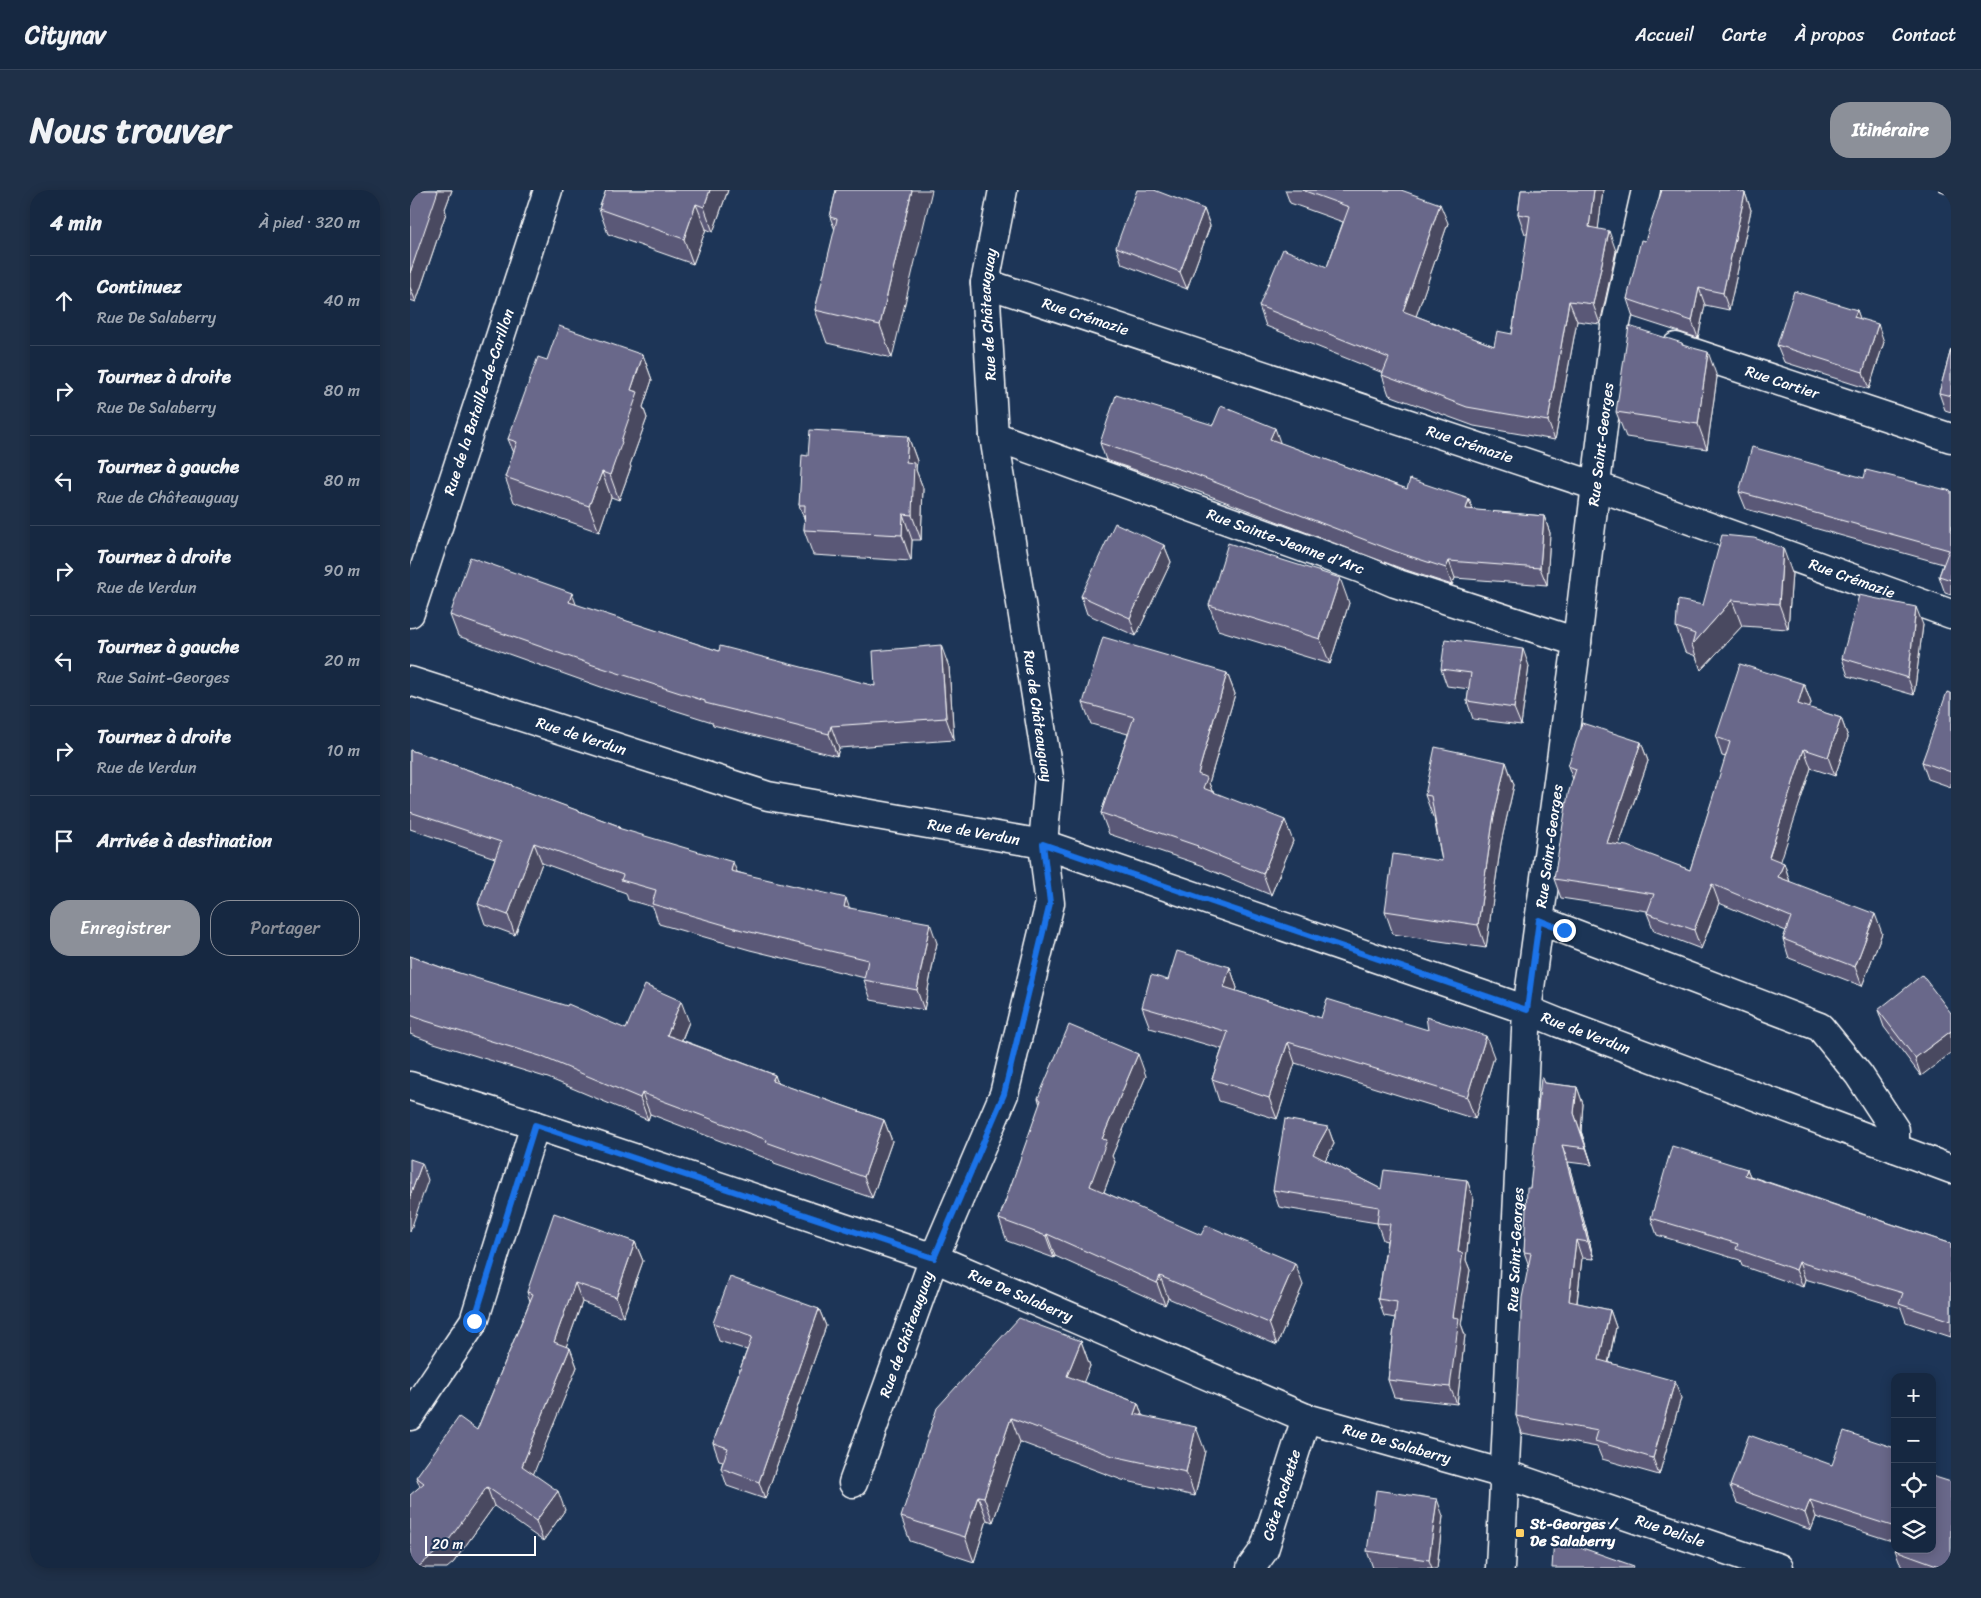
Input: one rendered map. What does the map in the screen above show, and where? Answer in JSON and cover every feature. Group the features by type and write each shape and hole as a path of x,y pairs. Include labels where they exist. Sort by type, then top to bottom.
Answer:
{"street":[{"name":"Rue de la Bataille-de-Carillon","path":"410,613 548,190"},
{"name":"Rue de Châteauguay","path":"853,1483 934,1258 1004,1094 1050,903 1043,844 1049,777 994,436 985,283 1003,190"},
{"name":"Rue Saint-Georges","path":"1500,1568 1527,1010 1577,642 1615,327 1646,190"},
{"name":"Rue Crémazie","path":"985,283 1596,486 1951,614"},
{"name":"Rue Cartier","path":"1615,327 1951,438"},
{"name":"Rue Sainte-Jeanne d'Arc","path":"994,436 1362,569 1395,583 1577,642"},
{"name":"Rue de Verdun","path":"410,681 768,796 1043,844 1527,1010 1559,1024 1951,1169"},
{"path":"1539,920 1820,1027 1859,1075 1895,1130 1895,1148"},
{"name":"Rue De Salaberry","path":"410,1086 535,1125 934,1258 1306,1418 1504,1474"},
{"path":"410,1416 474,1321 535,1125"},
{"name":"Côte Rochette","path":"1251,1568 1264,1550 1306,1418"},
{"name":"Rue Delisle","path":"1504,1474 1779,1568"}],"building":[{"path":"410,190 438,191 410,273"},
{"path":"606,190 710,190 704,207 696,204 684,239 599,209"},
{"path":"836,190 912,190 880,325 815,310 837,219 830,217"},
{"path":"1137,190 1154,190 1204,209 1180,272 1116,247"},
{"path":"1302,190 1401,190 1440,204 1403,311 1494,346 1497,331 1512,334 1530,216 1518,214 1521,190 1594,190 1589,227 1609,231 1593,304 1569,301 1548,421 1467,407 1382,375 1389,358 1259,306 1283,249 1327,267 1349,207"},
{"path":"1662,190 1736,190 1745,193 1723,293 1699,288 1692,321 1627,299 1641,240 1645,241"},
{"path":"1794,291 1857,310 1854,317 1878,324 1863,372 1777,345"},
{"path":"559,326 643,355 631,390 638,392 622,442 610,475 602,472 589,506 505,477 517,442 508,439 538,357 547,360"},
{"path":"1629,326 1708,352 1698,424 1616,412"},
{"path":"1951,349 1951,396 1939,393"},
{"path":"1116,395 1213,425 1221,406 1275,428 1270,439 1407,489 1410,479 1469,499 1466,509 1544,516 1540,568 1449,561 1446,568 1394,551 1191,473 1100,443"},
{"path":"810,430 908,436 906,462 914,463 912,515 903,514 902,535 804,530 805,505 799,505 802,455 808,456"},
{"path":"1752,447 1864,478 1866,470 1951,491 1951,580 1939,576 1949,550 1739,492"},
{"path":"1115,523 1164,545 1130,618 1081,596"},
{"path":"1722,535 1754,538 1783,548 1779,604 1732,600 1692,645 1695,634 1676,627 1678,600 1703,605"},
{"path":"1228,543 1340,578 1320,639 1209,605"},
{"path":"470,557 572,593 569,602 719,651 720,646 875,686 873,651 941,645 946,718 831,726 829,734 705,703 705,701 593,665 450,615"},
{"path":"1859,595 1916,607 1908,678 1842,658"},
{"path":"1103,637 1227,673 1198,774 1207,778 1203,788 1285,820 1263,874 1198,846 1101,813 1134,717 1083,703"},
{"path":"1445,639 1523,649 1514,708 1467,701 1471,673 1441,669"},
{"path":"1740,664 1804,684 1798,704 1841,718 1828,757 1804,749 1769,857 1784,863 1778,877 1875,914 1855,967 1783,939 1791,917 1712,884 1694,930 1647,913 1654,894 1554,879 1568,794 1576,769 1568,766 1582,723 1641,742 1607,843 1627,846 1690,870 1730,742 1716,737"},
{"path":"1947,692 1951,693 1951,772 1922,762"},
{"path":"1435,747 1506,762 1493,821 1478,925 1385,911 1393,854 1442,861 1431,796 1425,795"},
{"path":"410,750 512,785 619,826 618,828 733,862 731,871 846,898 844,907 930,923 917,990 864,980 868,960 742,930 652,904 656,890 621,880 623,875 534,843 508,915 478,904 501,842 410,812"},
{"path":"1177,951 1230,967 1224,987 1321,1018 1327,999 1428,1030 1426,1017 1486,1036 1467,1097 1288,1042 1269,1098 1212,1079 1228,1032 1142,1007 1151,975 1168,980"},
{"path":"410,956 567,1006 568,1004 626,1029 645,985 681,1001 667,1035 775,1075 772,1081 884,1120 864,1177 766,1142 767,1140 642,1093 640,1098 540,1056 410,1015"},
{"path":"1922,975 1951,1013 1951,1031 1915,1058 1878,1010"},
{"path":"1069,1025 1138,1054 1102,1139 1107,1140 1090,1186 1201,1235 1206,1225 1295,1263 1269,1323 1160,1276 1157,1283 1047,1234 1046,1236 999,1219 1041,1100 1038,1098"},
{"path":"1541,1078 1543,1078 1545,1083 1577,1087 1574,1113 1586,1148 1562,1145 1588,1242 1576,1240 1569,1301 1610,1310 1599,1360 1675,1381 1653,1458 1595,1441 1598,1431 1516,1416 1522,1298 1531,1253 1524,1252 1527,1188 1530,1188"},
{"path":"1285,1119 1328,1127 1313,1154 1381,1189 1384,1170 1467,1180 1458,1252 1463,1253 1453,1317 1459,1318 1450,1387 1388,1380 1397,1302 1378,1299 1390,1224 1377,1223 1379,1207 1273,1190"},
{"path":"1672,1146 1747,1169 1745,1175 1951,1244 1951,1321 1899,1304 1903,1293 1799,1262 1796,1270 1736,1249 1738,1244 1651,1218"},
{"path":"410,1159 422,1163 410,1196"},
{"path":"554,1213 635,1242 616,1297 575,1283 554,1342 570,1348 522,1466 558,1491 536,1521 487,1487 446,1544 417,1568 410,1568 410,1495 424,1483 416,1477 459,1417 477,1430 533,1294 527,1292"},
{"path":"730,1277 819,1309 759,1482 721,1468 728,1448 713,1443 752,1337 713,1323"},
{"path":"1019,1318 1081,1341 1067,1376 1138,1403 1134,1414 1196,1427 1186,1472 1113,1456 1011,1418 984,1497 978,1496 965,1537 901,1517 937,1408"},
{"path":"1844,1431 1891,1447 1891,1526 1810,1500 1805,1513 1730,1486 1749,1435 1832,1465"},
{"path":"1936,1477 1951,1482 1951,1568 1945,1568 1903,1553 1936,1553"},
{"path":"1376,1490 1437,1499 1429,1560 1367,1551"},
{"path":"1554,1538 1634,1566 1633,1568 1552,1568"}],"place":[{"name":"St-Georges / De Salaberry","path":"1520,1533"}],"route":[{"path":"474,1321 535,1125 934,1258 1004,1094 1050,903 1043,844 1527,1010 1539,920 1564,930"}]}
